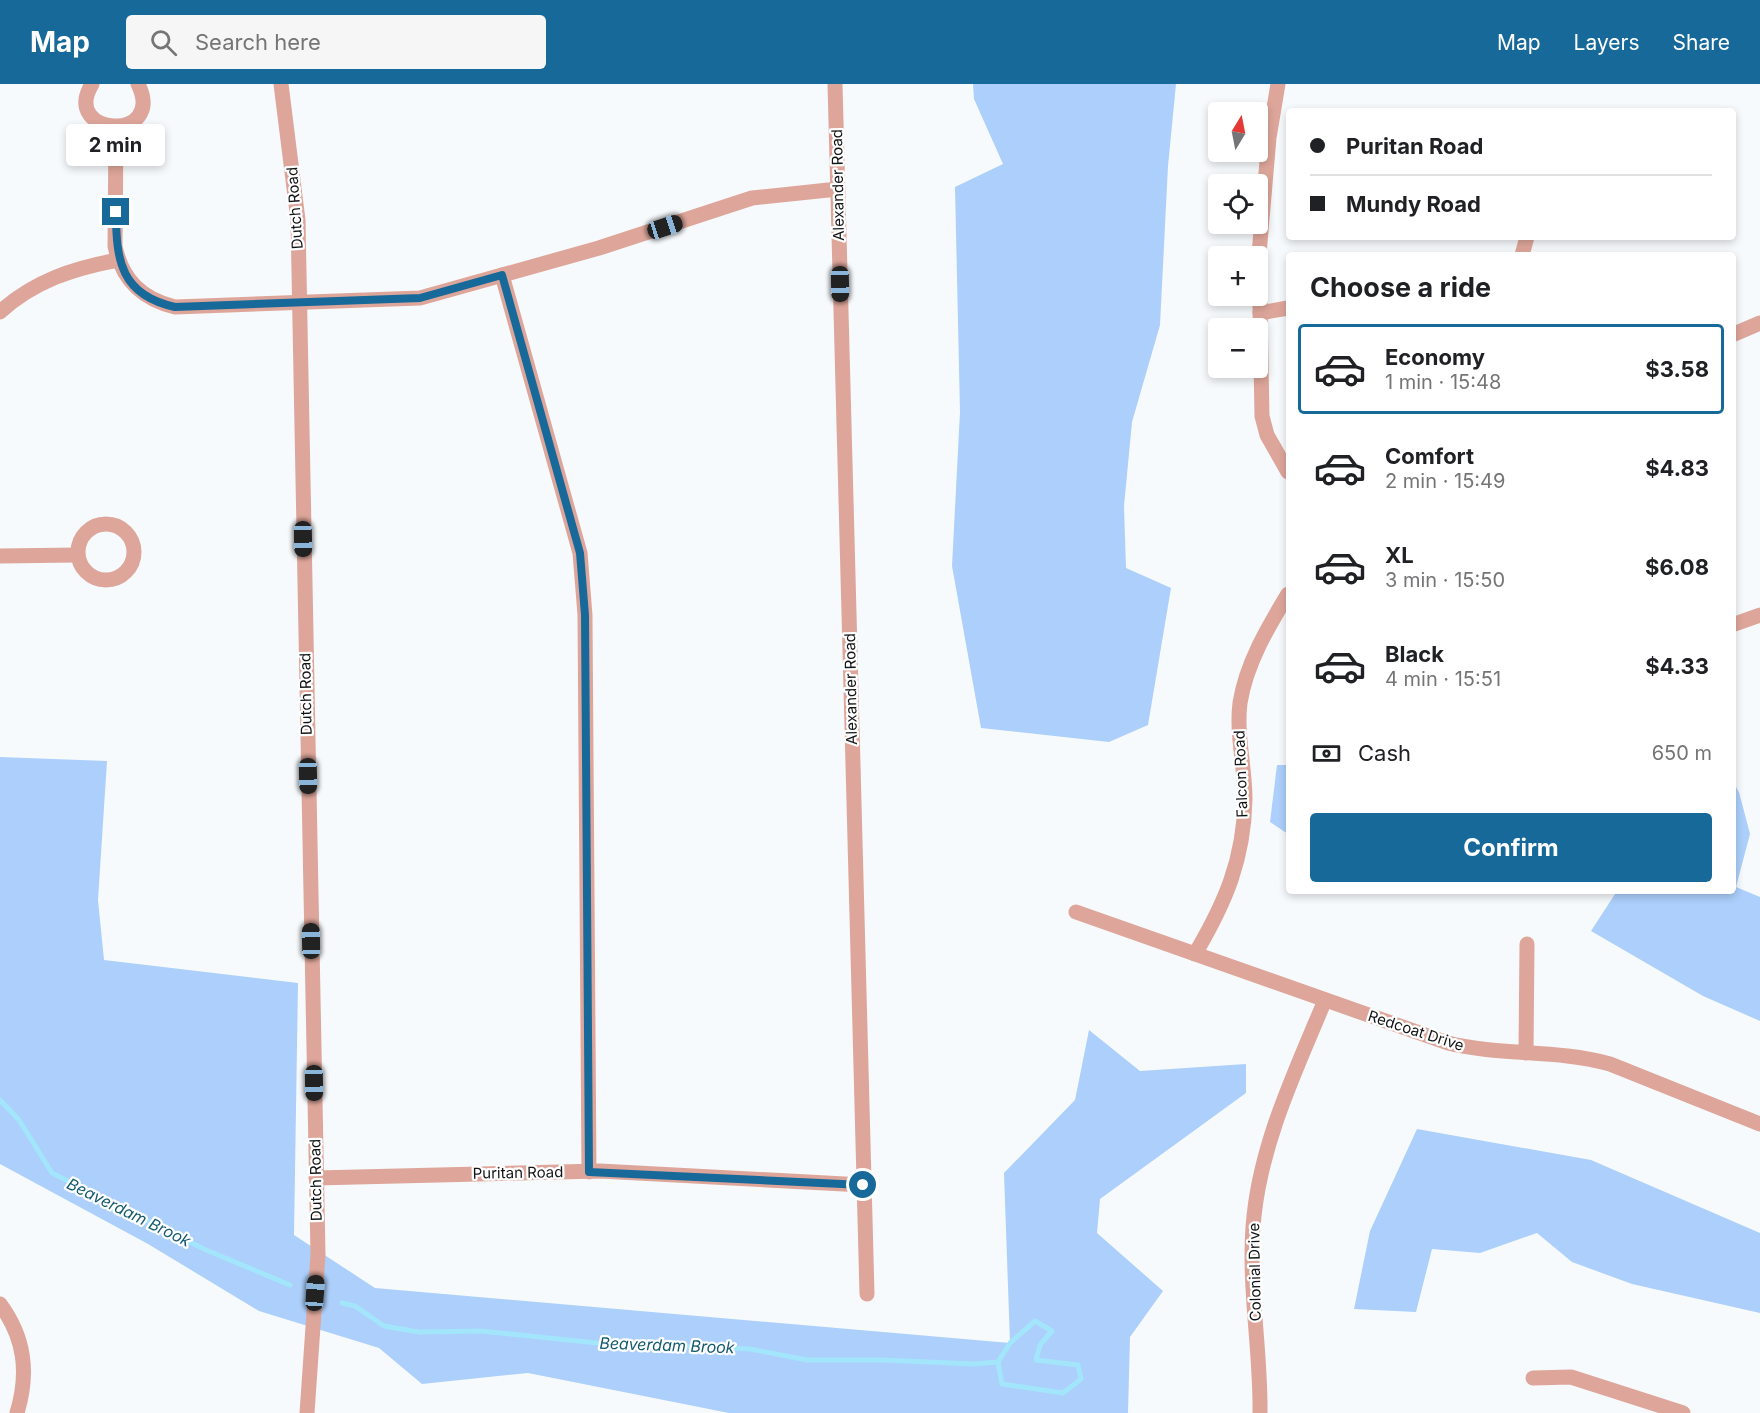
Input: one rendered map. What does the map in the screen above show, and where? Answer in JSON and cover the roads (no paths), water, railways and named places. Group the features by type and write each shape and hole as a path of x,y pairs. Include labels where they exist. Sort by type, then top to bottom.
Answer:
{"street":[{"path":"92,84 87,98 91,115 97,121 116,128 127,125 136,118 143,105 142,93 138,84"},
{"name":"Dutch Road","path":"281,84 298,220 318,1255 307,1413"},
{"name":"Alexander Road","path":"835,84 867,1294"},
{"path":"1278,84 1269,138 1259,254 1262,416 1267,435 1286,468"},
{"path":"116,128 118,260 137,290 161,304 189,308 420,298 599,248 752,198 838,189"},
{"path":"0,312 16,298 48,279 118,260"},
{"path":"502,275 580,553 585,615 589,1172"},
{"path":"1260,313 1286,308"},
{"path":"1736,333 1760,323"},
{"path":"0,556 77,555"},
{"name":"Falcon Road","path":"1195,954 1220,911 1242,835 1245,798 1240,703 1249,669 1286,598"},
{"path":"1736,624 1759,617"},
{"name":"Redcoat Drive","path":"1076,912 1448,1043 1480,1051 1584,1057 1610,1064 1760,1124"},
{"path":"1526,1053 1527,944"},
{"name":"Colonial Drive","path":"1260,1413 1252,1257 1260,1177 1270,1138 1325,1000"},
{"name":"Puritan Road","path":"316,1178 589,1172 863,1185"},
{"path":"0,1304 14,1324 25,1365 23,1392 17,1413"},
{"path":"1533,1378 1571,1377 1683,1413"}],"waterway":[{"name":"Beaverdam Brook","path":"0,1100 19,1120 52,1173 206,1250 290,1285"},
{"name":"Beaverdam Brook","path":"342,1303 355,1306 384,1326 419,1332 481,1331 597,1343 750,1349 807,1360 974,1364 998,1362"},
{"path":"1035,1321 1052,1331 1040,1345 1036,1360 1078,1365 1081,1379 1063,1393 1002,1384 998,1362 1010,1343 1035,1321"}]}
